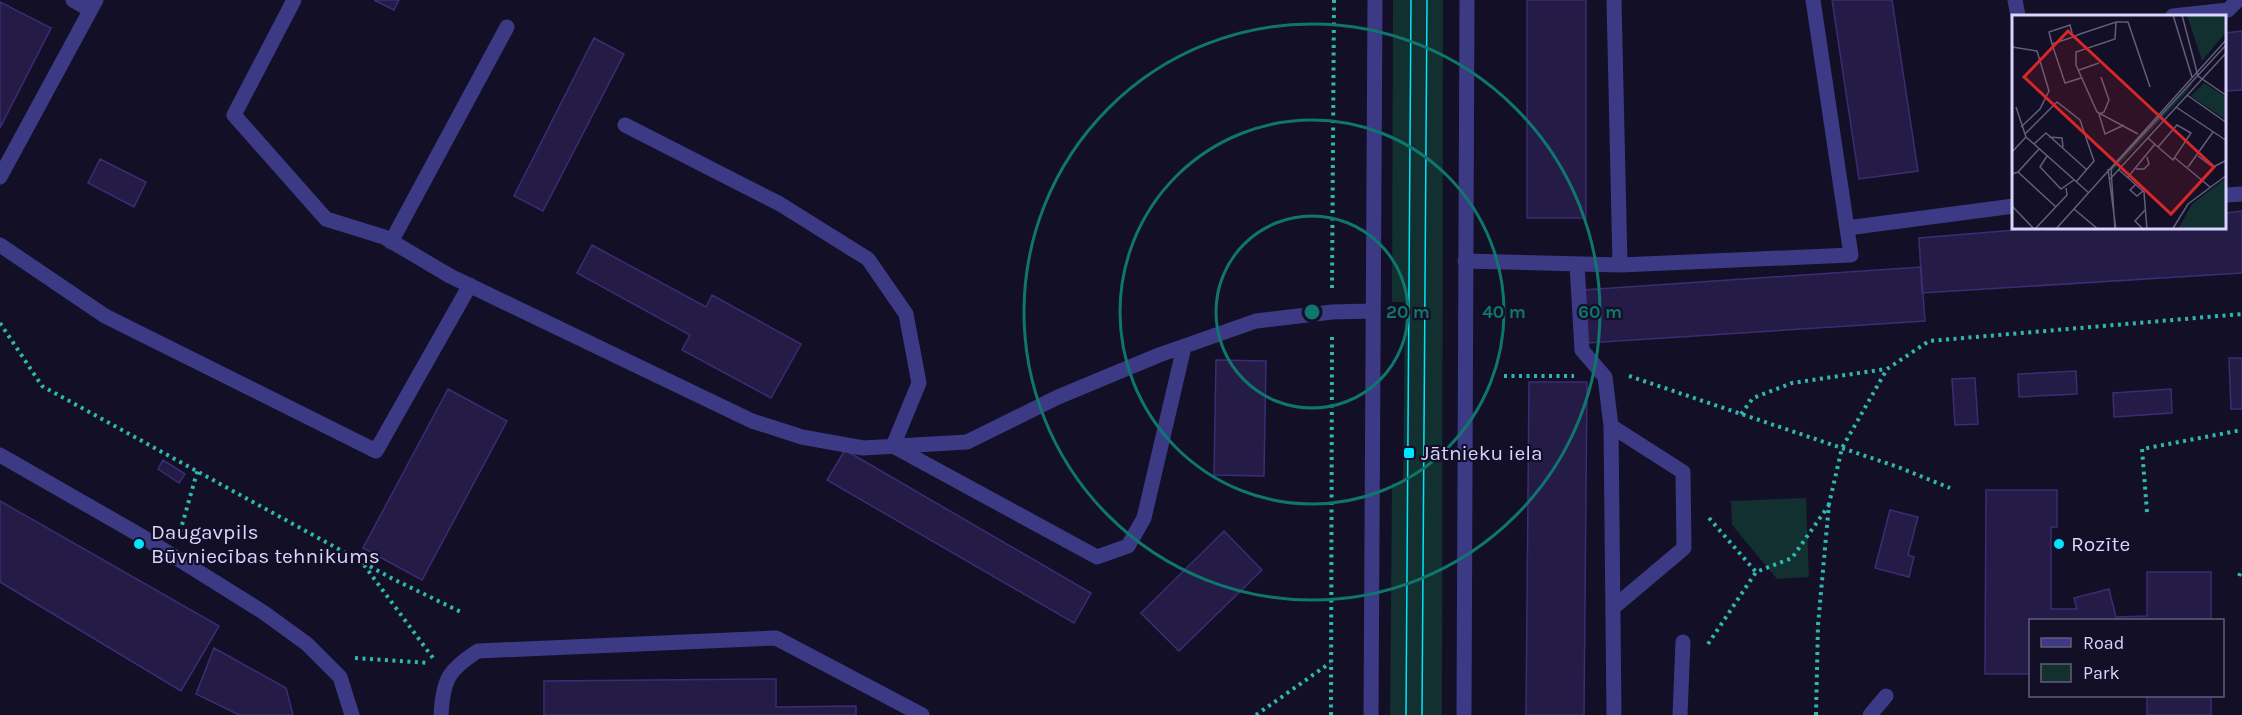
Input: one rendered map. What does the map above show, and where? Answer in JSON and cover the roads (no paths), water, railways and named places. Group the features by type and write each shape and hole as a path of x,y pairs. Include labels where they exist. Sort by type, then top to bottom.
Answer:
{"street":[{"path":"0,177 93,5 73,0"},
{"path":"294,0 234,115 326,219 391,242 470,285 752,421 802,437 863,448 967,442 1058,397 1256,321 1332,312 1371,311"},
{"path":"1371,715 1371,311 1375,0"},
{"path":"1464,715 1467,0"},
{"path":"1614,0 1620,265"},
{"path":"1465,261 1620,265 1851,255 1813,0"},
{"path":"2015,0 2018,15"},
{"path":"2182,15 2228,10 2238,0"},
{"path":"391,242 507,27"},
{"path":"625,125 780,204 868,259 906,314 919,383 893,446"},
{"path":"2227,195 2242,194"},
{"path":"1847,228 2012,206"},
{"path":"0,245 105,316 376,451 470,285"},
{"path":"1577,264 1582,350 1605,376 1611,426 1614,715"},
{"path":"893,446 1097,557 1107,554 1128,546 1144,518 1184,347"},
{"path":"1611,426 1683,472 1684,548 1614,607"},
{"path":"0,455 264,612 307,644 340,677 352,715"},
{"path":"441,715 442,692 455,665 478,651 776,638 922,715"},
{"path":"1680,715 1683,642"},
{"path":"1870,715 1886,696"}],"tram line":[{"path":"1406,715 1411,0"},
{"path":"1422,715 1427,0"}],"place":[{"name":"Jātnieku iela","path":"1409,453"},
{"name":"Daugavpils Būvniecības tehnikums","path":"139,544"},
{"name":"Rozīte","path":"2059,544"}]}
